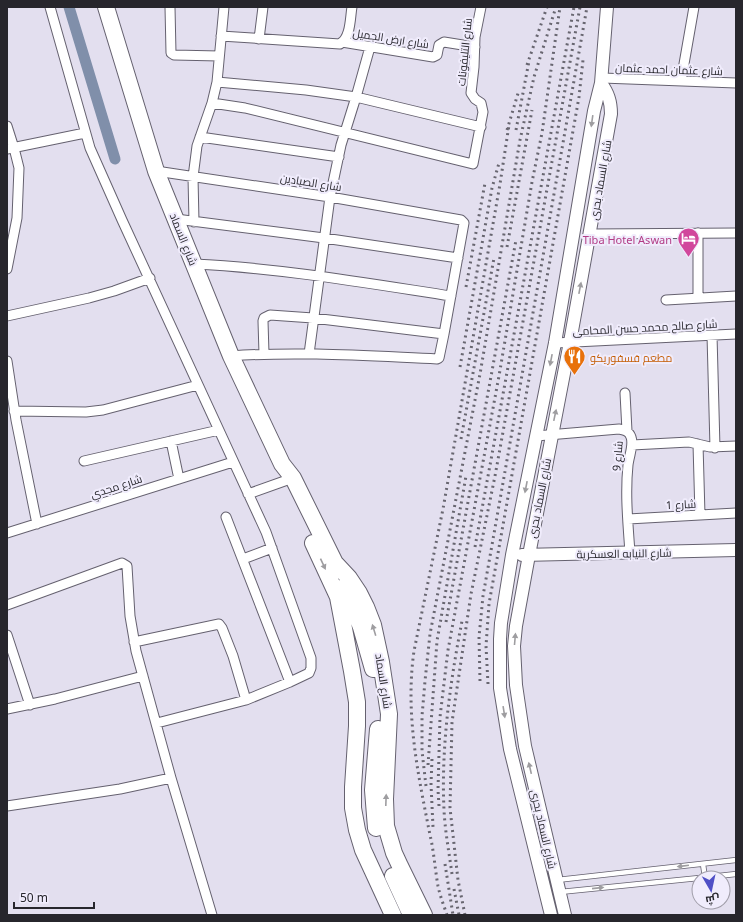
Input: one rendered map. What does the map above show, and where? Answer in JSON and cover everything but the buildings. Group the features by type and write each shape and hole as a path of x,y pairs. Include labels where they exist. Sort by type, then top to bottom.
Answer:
{"highway":[{"name":"شارع السماد","path":"106,7 156,171 231,356 282,464 338,597 357,702 353,808 363,850 393,915"},
{"name":"شارع السماد","path":"289,480 335,563 349,578 359,592 366,607 377,640 389,714 386,826 394,853 424,915"},
{"path":"335,563 361,627 368,673 368,720 363,781 366,828 374,859 400,915"},
{"path":"338,597 354,635 378,705 373,790 376,823 380,843 388,866 411,915"}],"street":[{"path":"50,7 85,133 100,171 272,548 311,658 311,668 309,673 290,682 246,700 157,724"},
{"path":"170,7 171,53 174,55 219,56"},
{"path":"194,222 193,177 197,146 212,103 217,82 224,7"},
{"path":"259,39 263,7"},
{"path":"342,42 347,35 352,7"},
{"name":"شارع التليفونات","path":"344,133 471,165 474,163 483,108 481,103 475,99 471,93 475,37 481,7"},
{"name":"شارع السماد بحرى","path":"551,915 510,749 500,688 499,656 501,623 512,555 554,343 594,111 601,81 607,7"},
{"path":"681,81 694,7"},
{"name":"شارع ارض الجميل","path":"221,36 337,44 342,42 433,57 437,54 439,45 444,42 475,48"},
{"path":"308,354 330,197 344,133 370,47"},
{"name":"شارع السماد بحرى","path":"565,915 525,746 514,664 516,626 551,435 570,342 611,114 609,96 601,81"},
{"name":"شارع عثمان احمد عثمان","path":"601,81 736,83"},
{"path":"217,82 306,90 356,97 481,127"},
{"path":"212,103 245,108 344,133"},
{"path":"7,126 11,148 19,168 16,218 7,269"},
{"path":"11,148 85,133"},
{"path":"200,137 339,157"},
{"name":"شارع الصيادين","path":"156,171 330,197 461,220 464,223 458,258"},
{"path":"176,219 324,238 458,258 440,357 437,360 308,354 231,356"},
{"path":"698,233 698,298"},
{"path":"590,234 736,233"},
{"path":"194,264 235,266 318,276 451,296"},
{"path":"7,316 89,298 150,278"},
{"path":"666,300 736,296"},
{"path":"264,354 263,321 264,318 270,315 313,318 444,334"},
{"name":"شارع صالح محمد حسن المحامى","path":"554,343 736,334"},
{"path":"712,335 715,448"},
{"path":"7,361 14,411 37,524"},
{"path":"14,411 86,412 103,410 198,385"},
{"path":"624,393 627,431"},
{"name":"شارع 9","path":"536,436 619,429 627,431 631,437 632,445 628,464 626,488 630,552"},
{"path":"84,461 219,430"},
{"path":"171,441 179,479"},
{"path":"632,445 685,442 715,448 736,446"},
{"path":"698,444 700,515"},
{"name":"شارع مجدي","path":"7,533 233,462"},
{"path":"248,494 289,480"},
{"name":"شارع 1","path":"628,519 736,513"},
{"path":"226,517 290,682"},
{"path":"243,559 272,548"},
{"name":"شارع النيابه العسكرية","path":"512,555 736,550"},
{"path":"7,605 86,576 124,564 127,566 130,616 134,642 171,778 212,915"},
{"path":"134,642 219,624 233,656 246,700"},
{"path":"7,634 30,705"},
{"path":"7,709 30,705 143,676"},
{"path":"500,688 516,686"},
{"path":"510,749 525,746"},
{"path":"7,806 120,789 171,778"},
{"path":"544,888 558,886"}],"lane":[{"path":"558,886 736,860"},
{"path":"703,864 704,870"},
{"path":"558,886 691,878"}],"waterway":[{"path":"69,7 115,159"}],"railway":[{"path":"527,65 547,7"},
{"path":"439,806 440,717 448,650 542,133 560,7"},
{"path":"475,547 574,7"},
{"path":"465,915 458,880 450,808 452,722 471,594 495,476 580,7"},
{"path":"480,681 479,637 483,596 587,7"},
{"path":"426,786 422,751 422,716 430,634 480,374 520,140 534,77 555,10"},
{"path":"488,684 486,646 489,604 579,97 583,60"},
{"path":"516,130 529,61"},
{"path":"507,130 519,90"},
{"path":"507,247 532,110"},
{"path":"447,915 438,886 433,848 417,767 412,721 412,674 414,651 443,509 509,125"},
{"path":"460,367 492,188 499,163"},
{"path":"466,287 485,183"},
{"path":"446,622 516,240"},
{"path":"461,439 494,258"},
{"path":"428,765 437,641 466,476"},
{"path":"452,874 446,834 443,786 447,715 462,621"},
{"path":"432,759 431,784 433,827"},
{"path":"445,864 453,915"},
{"path":"454,889 459,915"}],"place":[{"name":"Tiba Hotel Aswan","path":"688,258"},
{"name":"مطعم فسفوريكو","path":"574,376"}]}
